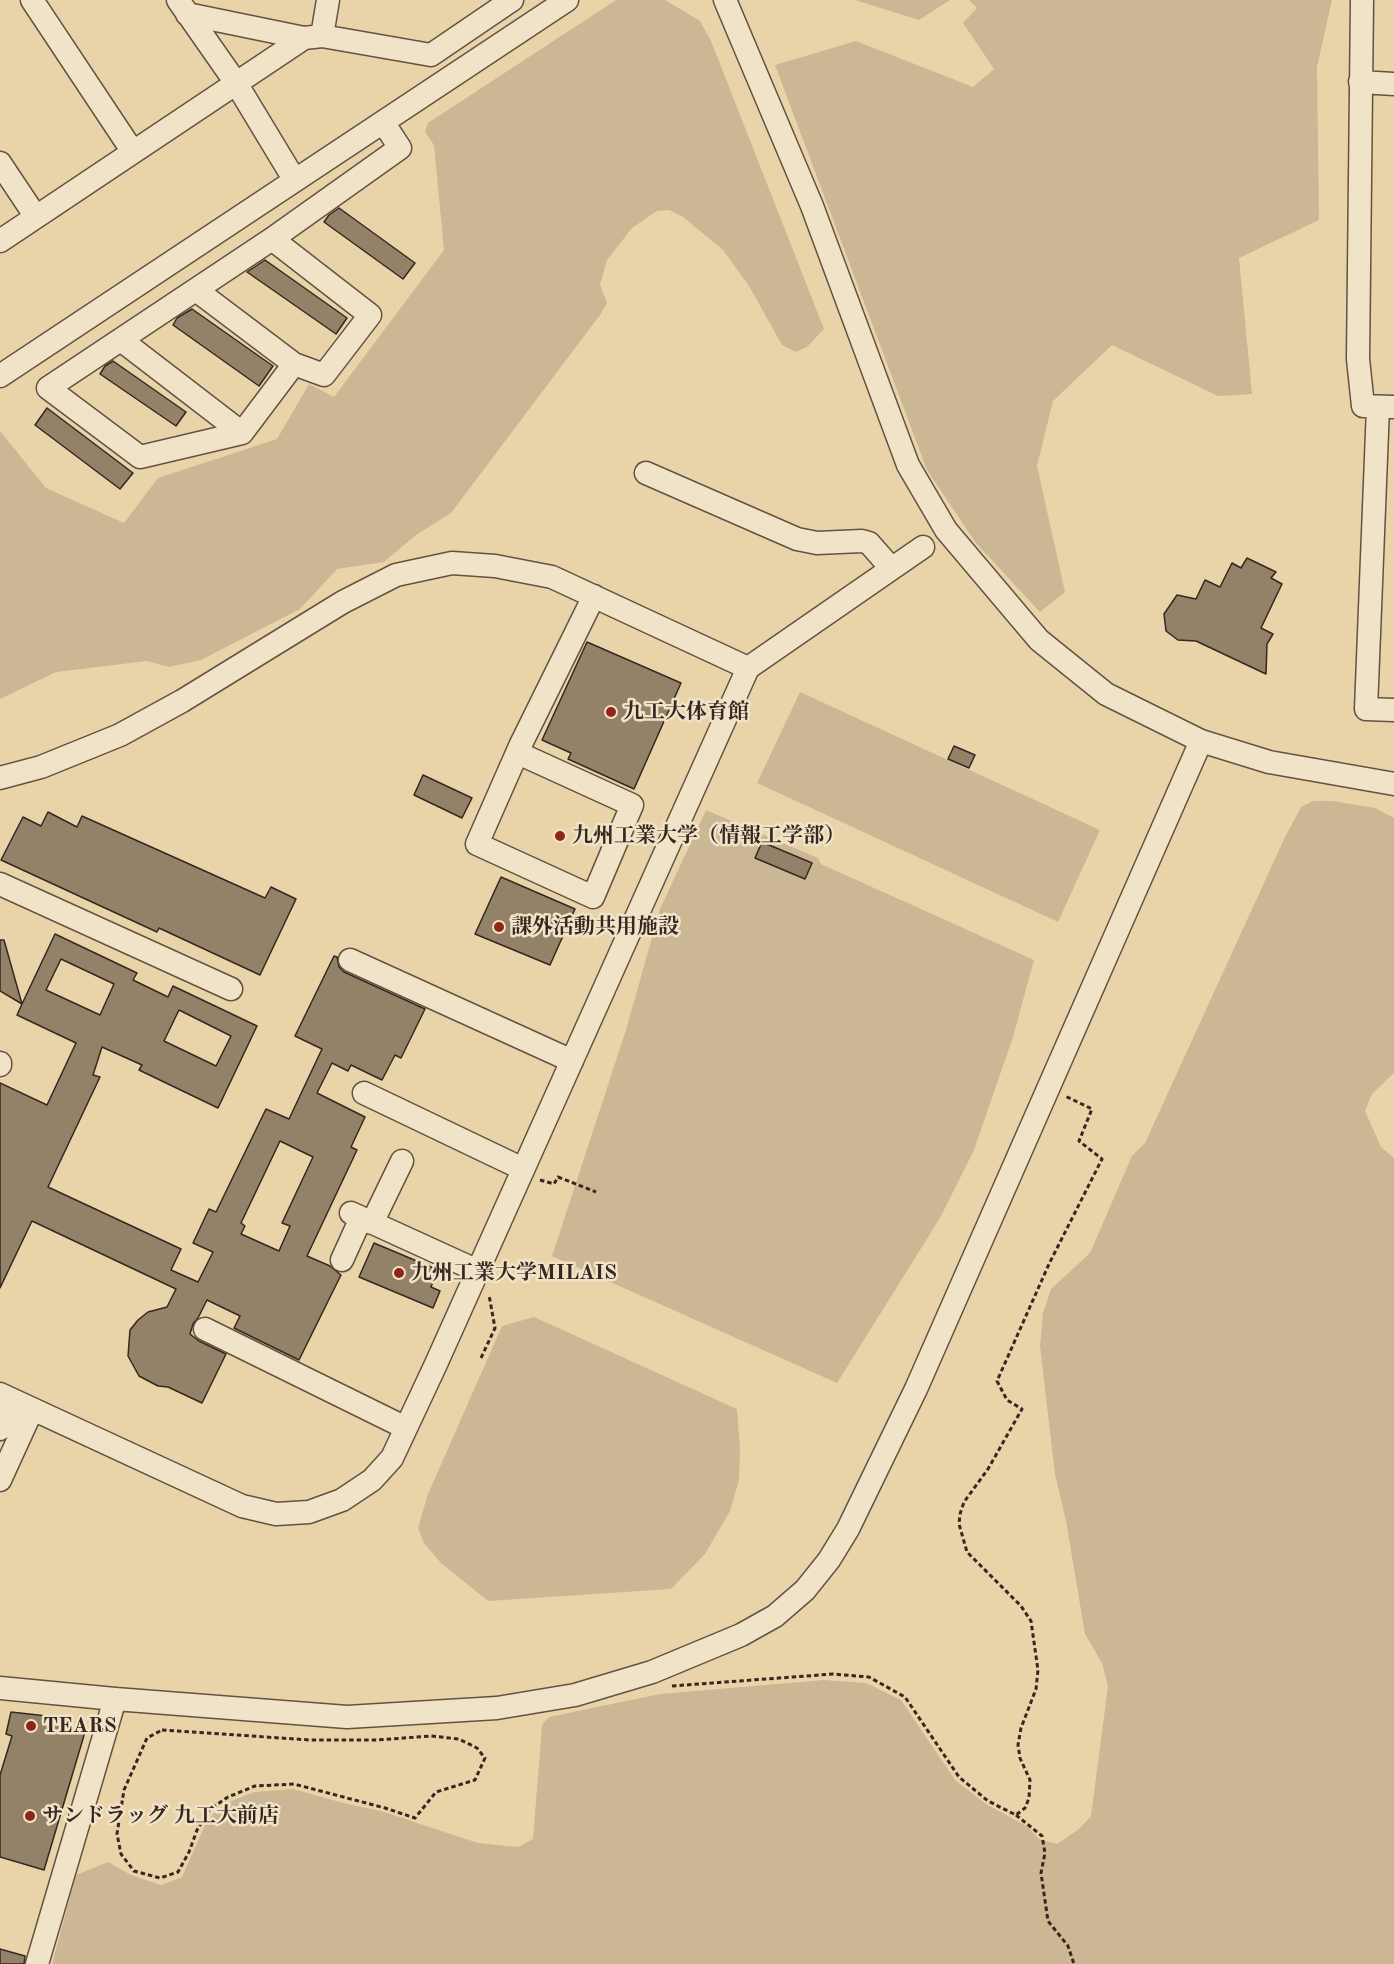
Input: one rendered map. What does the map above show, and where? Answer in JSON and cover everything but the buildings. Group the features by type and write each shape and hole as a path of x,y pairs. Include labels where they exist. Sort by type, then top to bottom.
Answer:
{"street":[{"path":"32,0 133,152"},
{"path":"0,241 236,83 313,37 328,0"},
{"path":"183,7 313,37 431,55 512,0"},
{"path":"0,376 567,0"},
{"path":"714,0 729,8 812,206 908,465 946,530 1039,640 1106,694 1201,741 1269,762 1394,784"},
{"path":"1362,0 1358,359 1363,406 1386,407 1366,709 1394,710"},
{"path":"183,7 236,83 294,179"},
{"path":"1360,82 1394,84"},
{"path":"294,364 242,433 140,457 48,388 272,239 400,148 383,122"},
{"path":"0,163 36,217"},
{"path":"196,290 294,364 324,375 370,315 272,239"},
{"path":"121,340 242,433"},
{"path":"646,473 797,539 817,543 862,541 869,543 891,568"},
{"path":"15,1401 242,1506 276,1514 309,1512 342,1500 372,1480 393,1458 748,668 922,547"},
{"path":"0,778 41,767 120,735 182,701 343,602 396,575 452,563 495,566 552,577 748,668"},
{"path":"518,753 632,805 593,897 477,844 518,753 594,596"},
{"path":"0,1688 347,1717 497,1708 575,1695 652,1672 741,1635 775,1616 805,1590 829,1560 848,1529 916,1389 1201,741"},
{"path":"0,884 231,988"},
{"path":"350,960 572,1061"},
{"path":"364,1093 524,1169"},
{"path":"342,1260 362,1218 402,1161"},
{"path":"362,1218 478,1271"},
{"path":"205,1329 406,1428"},
{"path":"0,1429 15,1401"},
{"path":"0,1480 15,1401"},
{"path":"37,1964 115,1699"}],"path":[{"path":"1016,1815 1025,1808 1029,1798 1030,1780 1020,1758 1018,1745 1021,1728 1036,1689 1038,1670 1035,1638 1031,1621 1021,1606 967,1552 958,1524 964,1502 988,1469 1022,1409 1007,1400 997,1382 1049,1264 1102,1159 1079,1141 1092,1109 1061,1094"},
{"path":"554,1184 558,1177 596,1192"},
{"path":"478,1271 485,1275 495,1328 481,1358"},
{"path":"668,1686 833,1674 869,1677 905,1696 959,1777 988,1801 1016,1815 1042,1836 1045,1853 1041,1873 1048,1921 1068,1946 1074,1964"},
{"path":"162,1730 239,1736 344,1740 431,1736 459,1739 477,1748 485,1758 475,1780 436,1792 415,1818 294,1784 255,1786 228,1797 209,1810 178,1872 160,1878 134,1871 121,1854 117,1833 124,1790 147,1738 162,1730"}],"shaded area":[{"path":"616,0 665,0 700,21 711,41 824,329 807,347 796,352 782,345 749,286 723,250 683,217 669,210 657,211 632,228 607,260 600,285 607,303 600,315 451,513 416,535 384,562 337,569 300,609 201,660 169,667 147,661 56,672 0,699 0,431 46,488 124,523 158,478 277,439 309,384 334,397 444,250 434,145 425,132 428,123"},
{"path":"855,0 950,0 919,20"},
{"path":"969,0 1332,0 1317,67 1319,220 1239,258 1252,394 1218,396 1112,345 1053,401 1037,466 1065,592 1040,612 976,543 927,470 775,65 856,41 973,87 994,69 963,23 977,8"},
{"path":"800,692 1100,830 1058,922 757,783"},
{"path":"1313,801 1333,801 1375,808 1394,818 1394,1073 1372,1094 1365,1111 1381,1147 1394,1158 1394,1964 52,1964 76,1875 108,1862 131,1875 161,1885 182,1877 205,1825 214,1813 229,1802 254,1792 293,1789 381,1811 478,1843 518,1847 533,1839 542,1725 549,1717 660,1694 824,1680 866,1683 901,1700 955,1780 986,1804 1028,1827 1039,1839 1057,1844 1079,1829 1091,1816 1108,1686 1102,1663 1085,1634 1066,1521 1055,1474 1040,1346 1043,1313 1051,1289 1090,1253 1132,1156 1145,1143 1285,837 1301,807"},
{"path":"706,810 818,858 821,864 1034,960 1013,1037 974,1150 940,1218 837,1383 552,1256 626,1030 660,909"},
{"path":"534,1317 737,1409 740,1449 739,1480 730,1511 705,1554 671,1589 488,1601 441,1563 424,1543 418,1528 428,1494 502,1326"}],"place":[{"name":"九工大体育館","path":"611,712"},
{"name":"九州工業大学（情報工学部）","path":"560,836"},
{"name":"課外活動共用施設","path":"499,927"},
{"name":"九州工業大学MILAIS","path":"399,1273"},
{"name":"TEARS","path":"31,1726"},
{"name":"サンドラッグ 九工大前店","path":"30,1816"}]}
